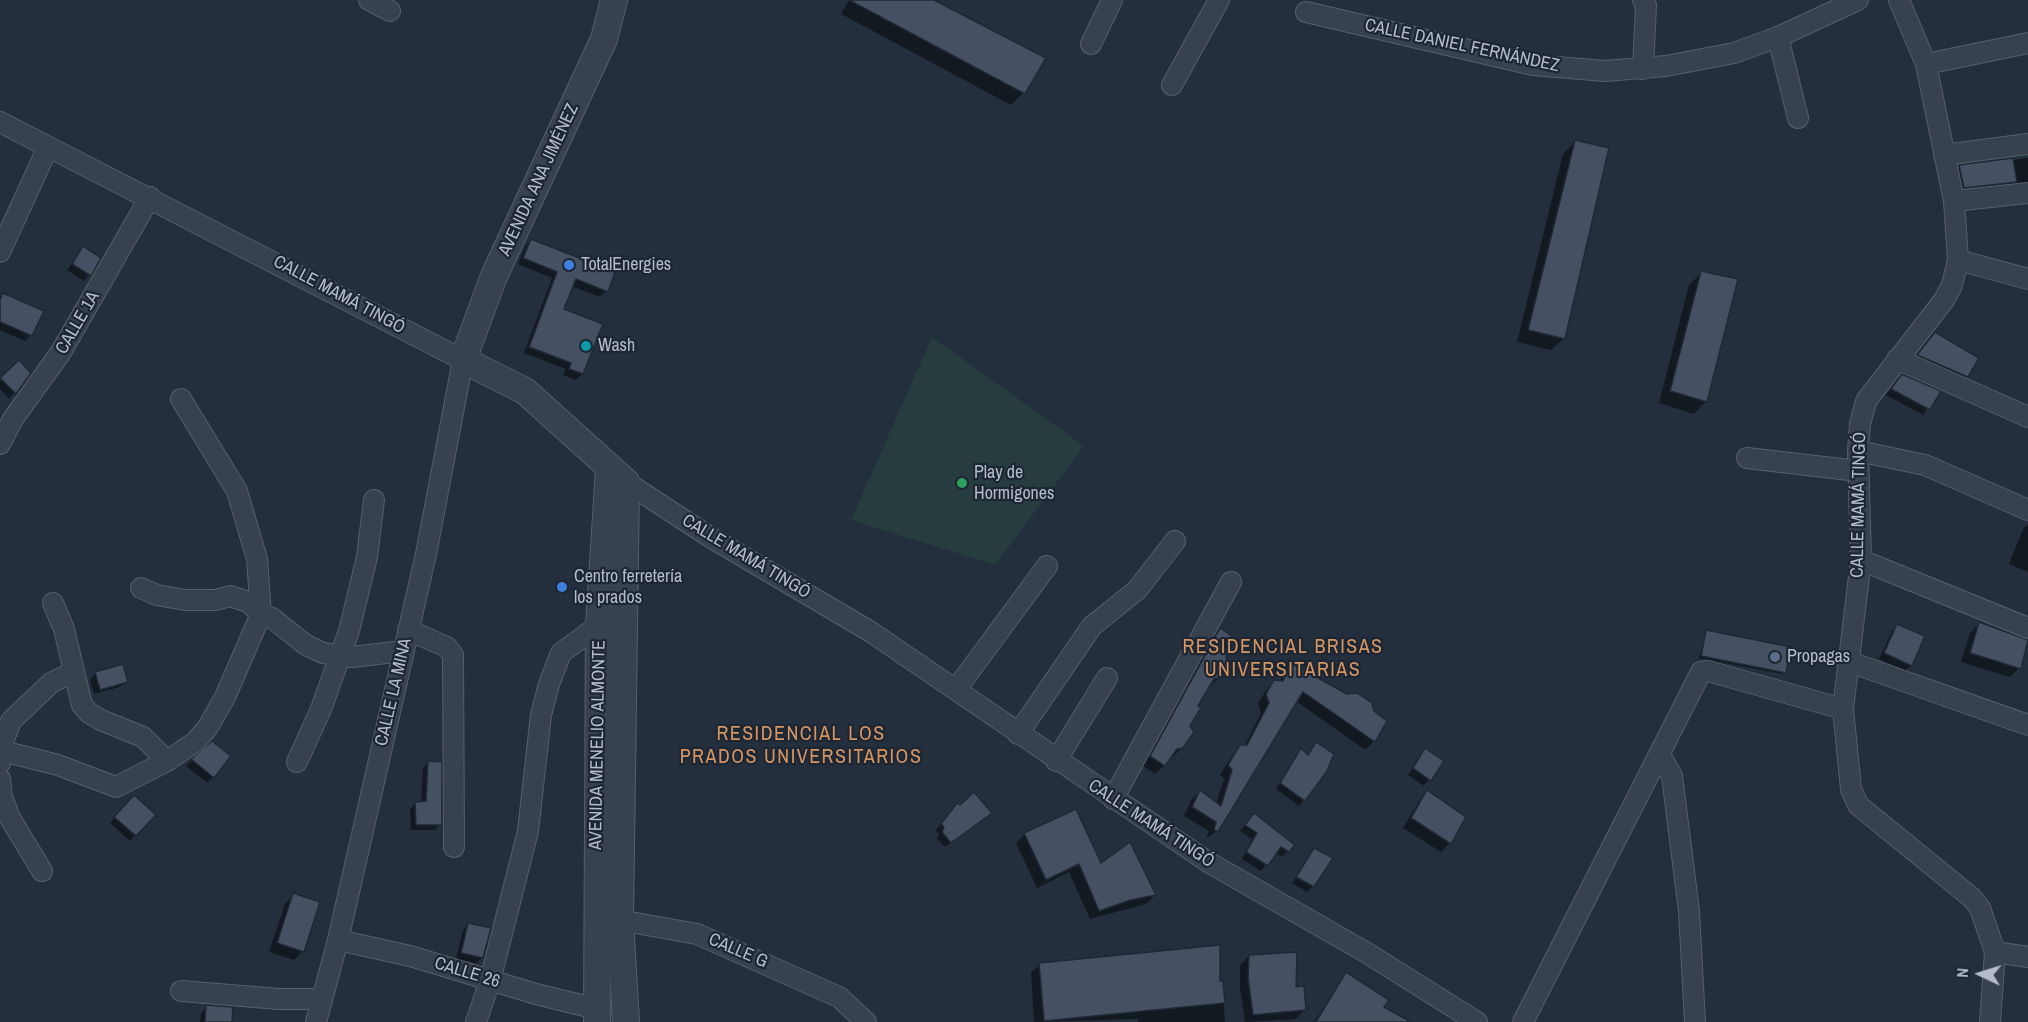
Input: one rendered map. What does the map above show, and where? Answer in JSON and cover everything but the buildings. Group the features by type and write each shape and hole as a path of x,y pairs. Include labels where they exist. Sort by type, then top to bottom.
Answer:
{"street":[{"path":"369,0 390,11"},
{"name":"AVENIDA ANA JIMÉNEZ","path":"463,360 494,276 604,39 614,0"},
{"path":"1091,44 1112,0"},
{"path":"1172,85 1219,0"},
{"path":"1643,69 1644,0"},
{"name":"CALLE DANIEL FERNÁNDEZ","path":"1306,12 1533,65 1584,71 1643,69 1734,52 1778,37 1858,0"},
{"name":"CALLE MAMÁ TINGÓ","path":"1899,0 1926,64 1954,201 1958,260 1952,285 1944,300 1866,401 1860,424 1858,461 1861,561 1847,661 1843,709 1851,789 1857,805 1972,898 1985,920 1995,952 1990,1022"},
{"path":"1778,37 1798,118"},
{"path":"1926,64 2028,43"},
{"name":"CALLE MAMÁ TINGÓ","path":"0,122 150,197 525,392 617,475 710,537 871,632 957,688 1056,761 1208,862 1367,953 1477,1022"},
{"path":"1944,155 2028,144"},
{"path":"0,252 48,147"},
{"path":"1954,201 2028,193"},
{"name":"CALLE 1A","path":"0,444 13,418 61,352 150,197"},
{"path":"1958,260 2028,279"},
{"path":"1897,359 2028,417"},
{"name":"CALLE LA MINA","path":"316,1022 338,940 408,630 463,360"},
{"path":"73,672 51,683 11,721 1,758 58,765 116,787 167,761 195,742 208,727 225,697 261,614 257,559 237,491 181,399"},
{"path":"1747,458 1925,465 2028,510"},
{"name":"AVENIDA MENELIO ALMONTE","path":"617,475 599,625 608,918 626,1022"},
{"name":"AVENIDA MENELIO ALMONTE","path":"597,1015 608,918 617,475"},
{"path":"297,762 341,656 367,557 374,500"},
{"path":"1018,734 1092,626 1137,590 1175,541"},
{"path":"1861,561 2028,628"},
{"path":"957,688 1047,566"},
{"path":"1113,799 1231,582"},
{"path":"141,588 157,595 185,600 216,600 230,596 248,602 261,614 281,624 306,645 323,653 341,656 374,656 403,651"},
{"path":"53,603 64,629 82,705 89,713 143,737 167,761"},
{"path":"476,1022 490,981 528,831 541,716 549,684 561,653 599,625"},
{"path":"408,630 447,647 453,655 454,847"},
{"path":"1847,661 2028,725"},
{"path":"1523,1022 1701,672 1704,670 1843,709"},
{"path":"1056,761 1107,678"},
{"path":"1660,755 1670,770 1673,787 1689,911 1695,1022"},
{"path":"0,779 2,797 10,818 42,871"},
{"name":"CALLE G","path":"608,918 697,934 789,972 840,997 866,1022"},
{"name":"CALLE 26","path":"338,940 410,956 597,1015"},
{"path":"1995,952 2028,957"},
{"path":"181,991 279,999 322,999"}],"green space":[{"name":"Play de Hormigones","path":"932,337 1084,446 995,565 851,520"}],"place":[{"name":"TotalEnergies","path":"569,265"},
{"name":"Wash","path":"586,346"},
{"name":"Play de Hormigones","path":"962,483"},
{"name":"Centro ferretería los prados","path":"562,587"},
{"name":"Propagas","path":"1775,657"}],"district":[{"name":"RESIDENCIAL BRISAS UNIVERSITARIAS","path":"1283,660"},
{"name":"RESIDENCIAL LOS PRADOS UNIVERSITARIOS","path":"801,746"}]}
